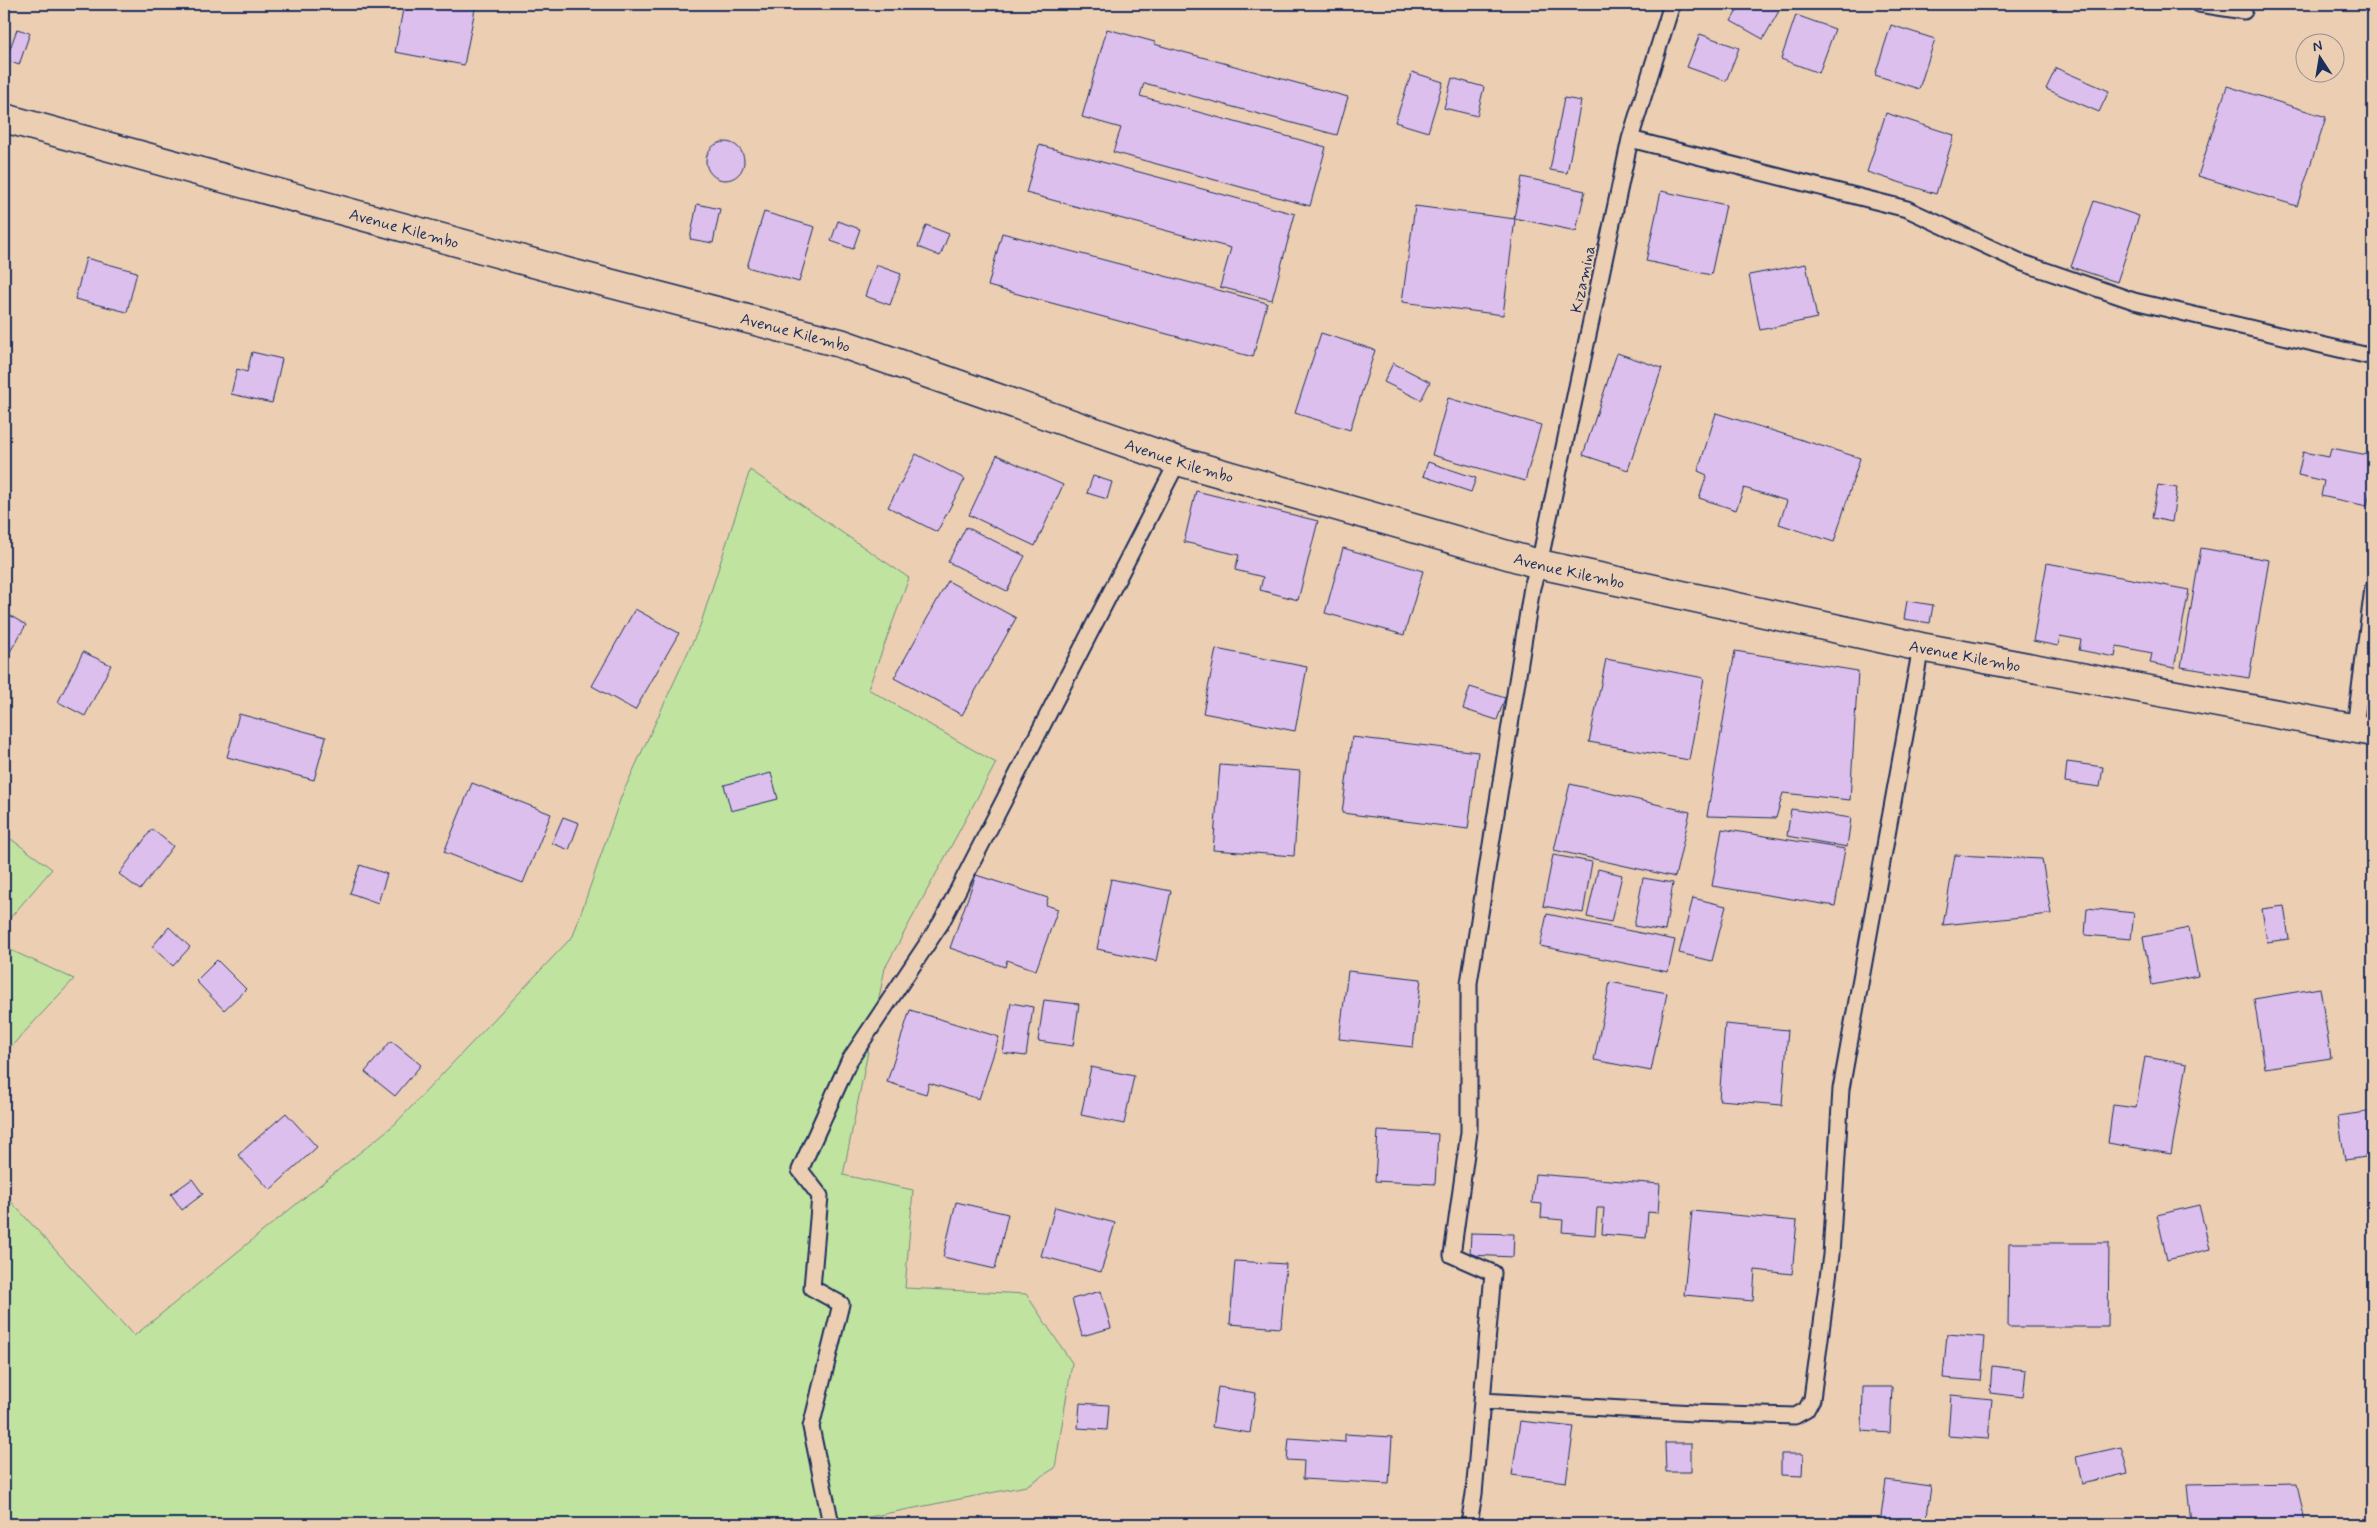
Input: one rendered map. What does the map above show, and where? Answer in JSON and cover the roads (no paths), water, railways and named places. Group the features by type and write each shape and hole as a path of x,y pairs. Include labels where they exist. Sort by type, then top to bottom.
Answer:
{"street":[{"name":"Avenue Kilembo","path":"4,118 580,276 840,343 1178,461 1539,564 1921,647 2364,729"}],"lane":[{"name":"Kizamina","path":"1482,1401 1493,1272 1452,1255 1469,1132 1469,984 1532,587 1539,564 1630,139 1672,4"},
{"path":"2199,4 2244,11"},
{"path":"1630,139 1907,209 2024,263 2134,301 2373,357"},
{"path":"831,1524 811,1427 841,1304 812,1288 820,1196 800,1170 849,1061 941,923 1178,461"},
{"path":"2364,729 2373,588"},
{"path":"1469,1524 1474,1494 1482,1401 1712,1414 1795,1416 1806,1410 1812,1399 1831,1256 1841,1089 1921,647"}]}
